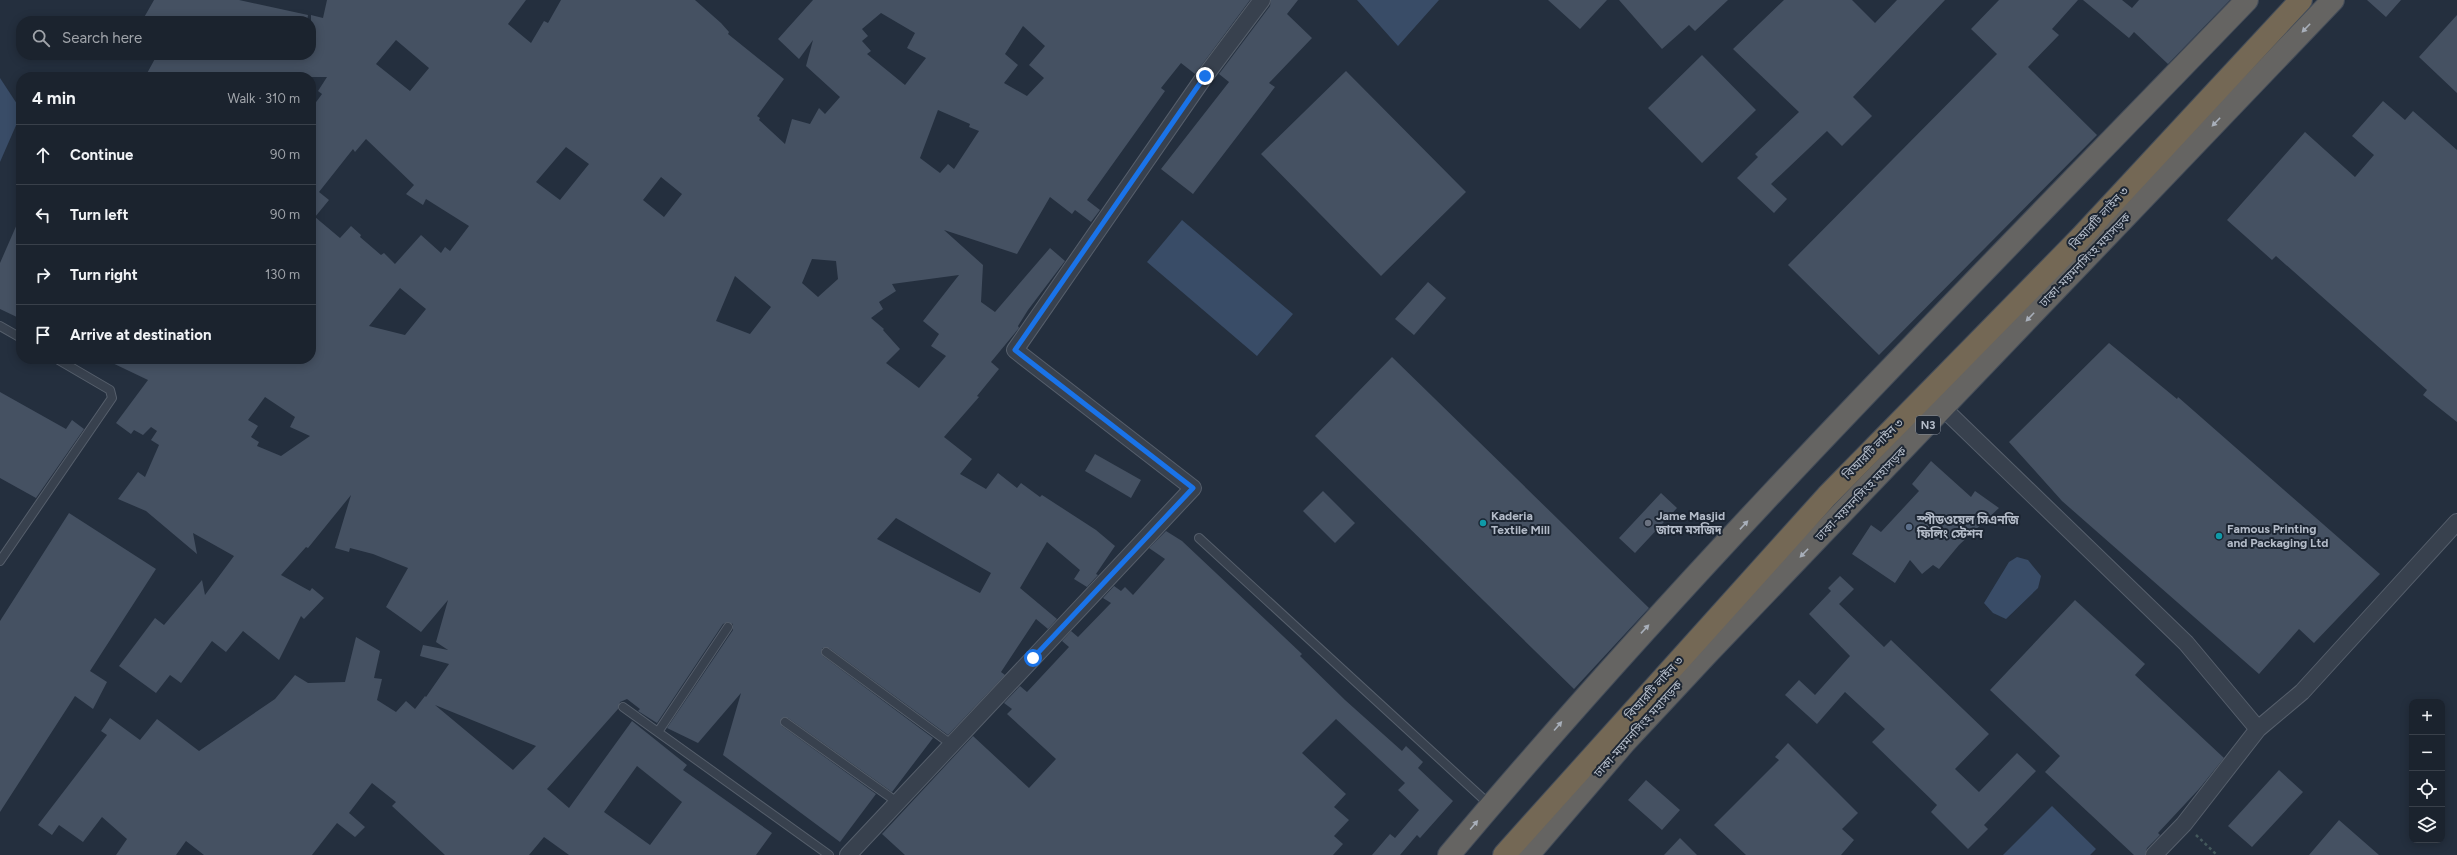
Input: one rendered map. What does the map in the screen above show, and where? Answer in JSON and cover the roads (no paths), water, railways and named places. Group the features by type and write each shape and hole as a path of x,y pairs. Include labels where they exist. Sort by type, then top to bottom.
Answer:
{"highway":[{"path":"1449,855 1619,657 1870,390 2247,0"},
{"name":"বিআরটি লাইন ৩","path":"1504,855 1827,496 2081,237 2301,0"},
{"name":"ঢাকা-ময়মনসিংহ মহাসড়ক","path":"1528,855 1625,742 2333,0"}],"street":[{"path":"848,855 1193,488 1015,350 1205,76 1262,0"},
{"path":"1943,408 2186,643 2258,729"},
{"path":"2154,855 2184,824 2258,729 2302,692 2457,522"}],"lane":[{"path":"0,326 16,335"},
{"path":"0,561 112,398 110,390 66,364"},
{"path":"1199,538 1490,806"},
{"path":"658,732 728,627"},
{"path":"826,652 951,744"},
{"path":"623,707 829,855"},
{"path":"785,722 897,802"}],"water":[{"path":"1357,0 1439,0 1398,46"},
{"path":"0,78 16,102 16,125 0,162"},
{"path":"1182,220 1293,314 1257,356 1147,262"},
{"path":"2017,557 2028,560 2041,576 2038,588 2006,619 1993,613 1984,603 2009,562"},
{"path":"2052,806 2096,849 2090,855 2003,855"}],"place":[{"name":"Kaderia Textile Mill","path":"1483,523"},
{"name":"Jame Masjid জামে মসজিদ","path":"1648,523"},
{"name":"স্পীডওয়েল সিএনজি ফিলিং স্টেশন","path":"1909,527"},
{"name":"Famous Printing and Packaging Ltd","path":"2219,536"}]}
